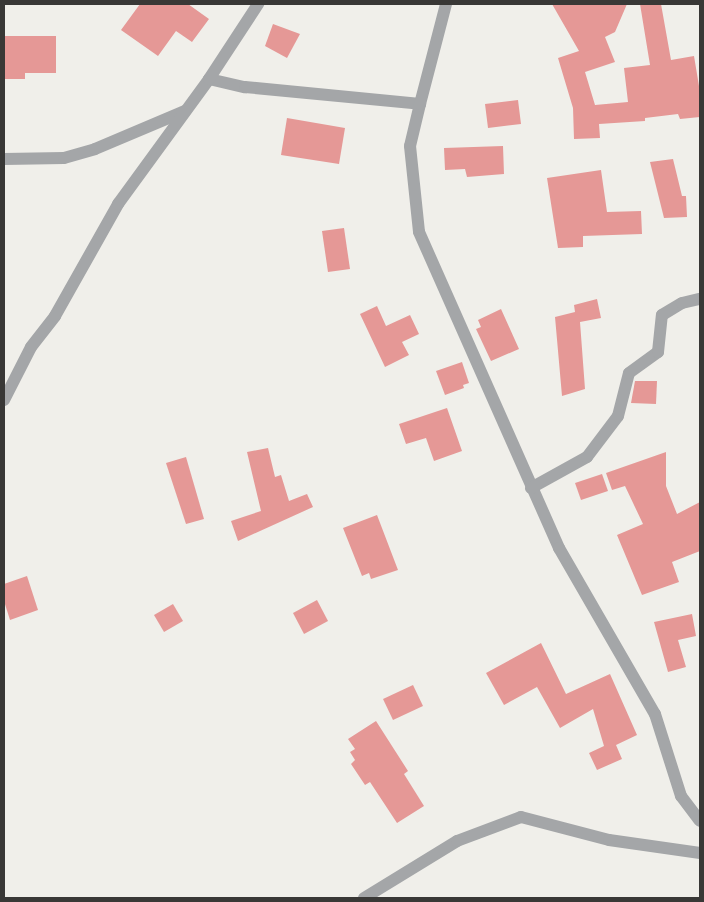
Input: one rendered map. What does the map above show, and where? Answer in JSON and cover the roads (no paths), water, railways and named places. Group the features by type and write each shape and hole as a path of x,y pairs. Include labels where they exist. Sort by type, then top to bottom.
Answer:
{"street":[{"path":"4,400 31,347 55,316 118,204 209,79 258,4"},
{"path":"446,4 410,146 419,232 558,548 655,714 681,796 700,821"},
{"path":"209,79 245,87 420,104"},
{"path":"4,159 64,158 95,149 185,111"},
{"path":"531,488 587,456 618,416 629,373 658,352 662,315 682,303 700,300"},
{"path":"364,898 457,841 521,817 609,840 700,853"}]}
